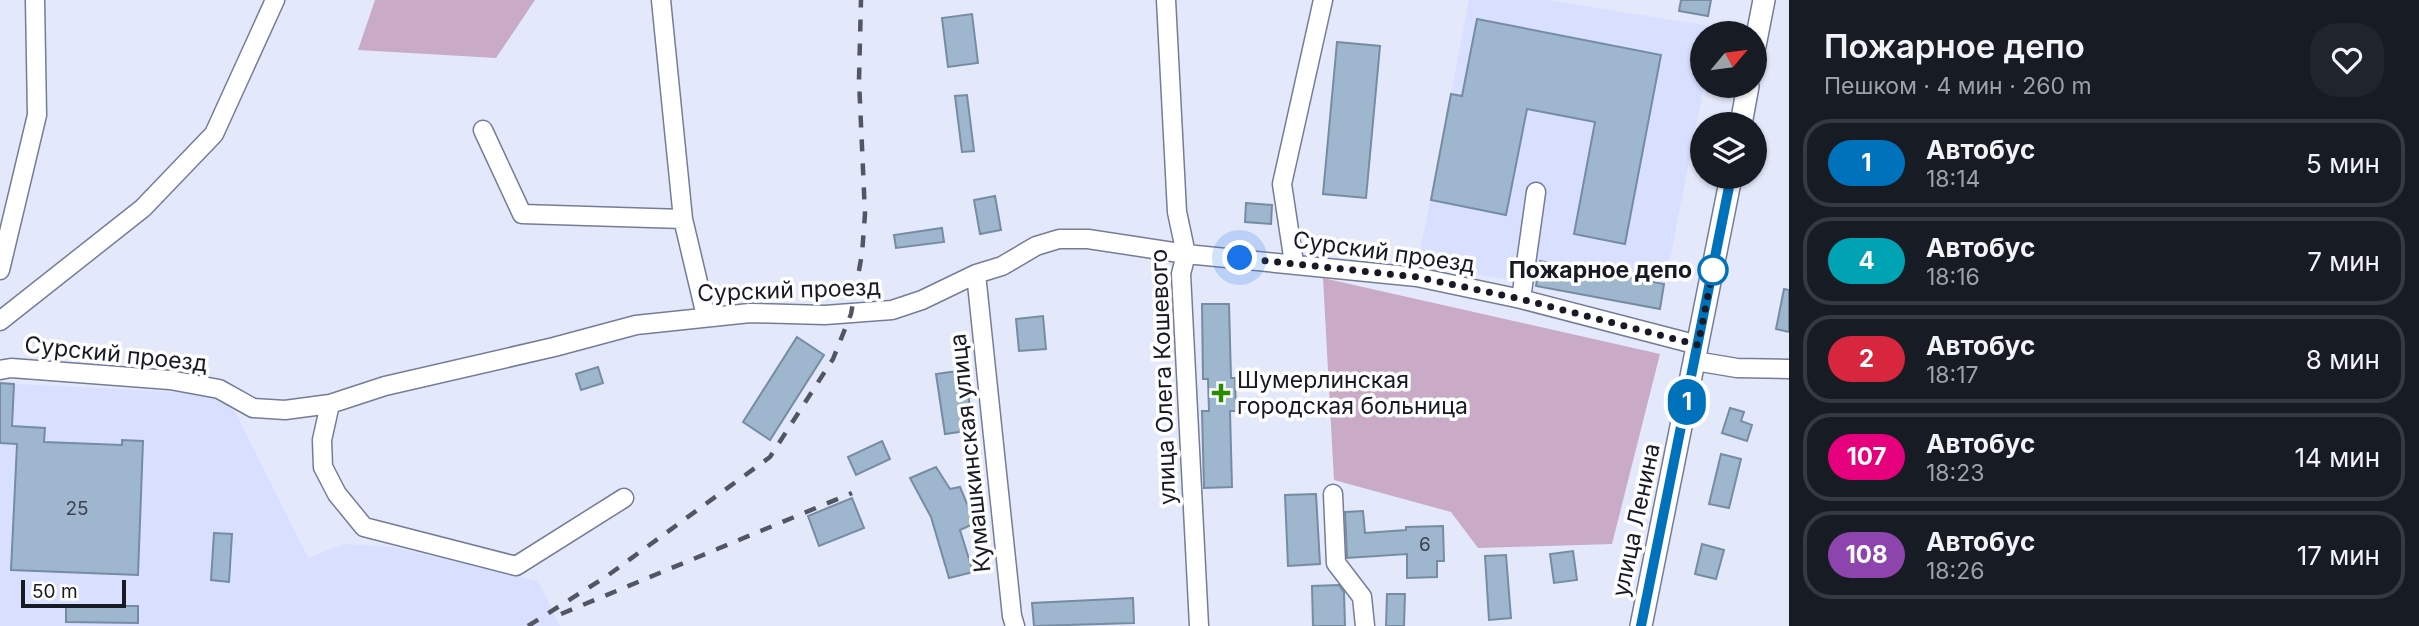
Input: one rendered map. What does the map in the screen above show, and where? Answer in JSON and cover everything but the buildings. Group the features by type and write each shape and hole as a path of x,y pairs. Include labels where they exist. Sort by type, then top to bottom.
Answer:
{"main road":[{"path":"1760,21 1764,0"},
{"name":"улица Ленина","path":"1641,626 1729,189"}],"street":[{"path":"0,270 37,115 35,0"},
{"path":"0,321 143,208 214,134 275,0"},
{"path":"661,0 683,219 706,316"},
{"name":"улица Олега Кошевого","path":"1167,0 1177,212 1186,254 1181,274 1199,626"},
{"path":"1294,263 1282,184 1323,0"},
{"path":"483,130 522,214 683,219"},
{"path":"1521,299 1536,192"},
{"name":"Сурский проезд","path":"0,370 11,368 170,380 219,390 253,408 285,410 330,404 385,386 636,325 750,313 825,315 892,310 922,300 976,274 1002,266 1036,246 1059,239 1088,239 1186,254 1417,277 1521,299 1737,368 1789,369"},
{"name":"Кумашкинская улица","path":"976,274 1010,602 1015,626"},
{"path":"330,404 322,440 323,467 337,494 364,527 516,566 624,498"},
{"path":"1333,494 1336,563 1362,597 1366,626"}],"shaded area":[{"path":"375,0 535,0 496,58 358,50"},
{"path":"1469,0 1548,0 1690,23 1690,98 1702,98 1699,112 1690,112 1690,157 1660,309 1418,263"},
{"path":"1323,278 1660,354 1612,544 1478,548 1451,512 1334,480"},
{"path":"0,383 213,394 235,412 308,558 344,544 393,547 538,581 560,626 0,626"}],"railway":[{"path":"528,626 607,576 770,457 833,359 851,314 862,254 865,214 859,80 861,0"},
{"path":"561,614 852,493"}],"bus line":[{"name":"1","path":"1641,626 1729,189"}],"place":[{"name":"Пожарное депо","path":"1713,270"},
{"name":"Шумерлинская городская больница","path":"1221,393"}],"route":[{"path":"1240,258 1417,277 1521,299 1698,345 1713,270"}]}
